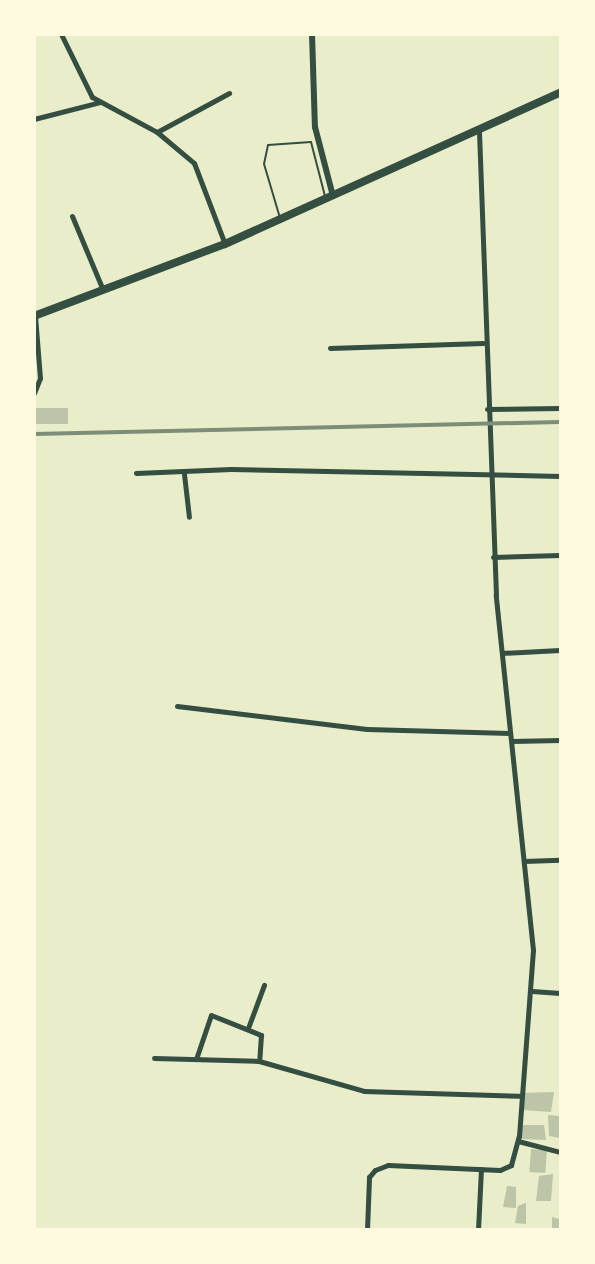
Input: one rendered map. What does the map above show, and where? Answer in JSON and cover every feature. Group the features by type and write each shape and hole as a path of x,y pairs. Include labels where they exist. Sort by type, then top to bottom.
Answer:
{"main road":[{"path":"35,316 225,244 561,93"}],"street":[{"path":"61,34 88,92 100,102 157,132 203,177 225,244"},
{"path":"312,34 315,127 329,198"},
{"path":"157,132 229,93"},
{"path":"34,119 100,102"},
{"path":"367,1230 369,1177 381,1167 481,1169 512,1165 518,1141 519,1096 532,991 524,861 493,557 483,343 484,183 479,130"},
{"path":"72,216 103,290"},
{"path":"34,393 40,378 35,316"},
{"path":"330,348 483,343"},
{"path":"487,408 561,408"},
{"path":"136,473 184,474 231,468 489,477 561,476"},
{"path":"184,474 189,517"},
{"path":"493,557 561,555"},
{"path":"502,653 561,650"},
{"path":"177,706 367,729 510,733"},
{"path":"512,741 561,740"},
{"path":"524,861 561,860"},
{"path":"248,1028 264,985"},
{"path":"532,991 561,993"},
{"path":"196,1059 209,1016 248,1028 262,1037 259,1061"},
{"path":"154,1058 259,1061 364,1091 519,1096"},
{"path":"518,1141 561,1152"},
{"path":"478,1230 481,1169"}],"lane":[{"path":"281,220 264,164 268,145 311,142 329,198"}],"building":[{"path":"34,408 68,408 68,424 34,424"},
{"path":"554,1092 551,1112 522,1110 523,1093"},
{"path":"548,1115 560,1116 560,1138 549,1136"},
{"path":"522,1125 544,1125 546,1140 521,1139"},
{"path":"531,1149 547,1150 545,1173 529,1172"},
{"path":"553,1174 551,1201 536,1201 539,1176"},
{"path":"507,1186 516,1187 516,1208 503,1207"},
{"path":"526,1203 526,1224 515,1223 518,1206"},
{"path":"552,1217 560,1219 560,1230 552,1230"}],"railway":[{"path":"34,434 560,422"}]}
